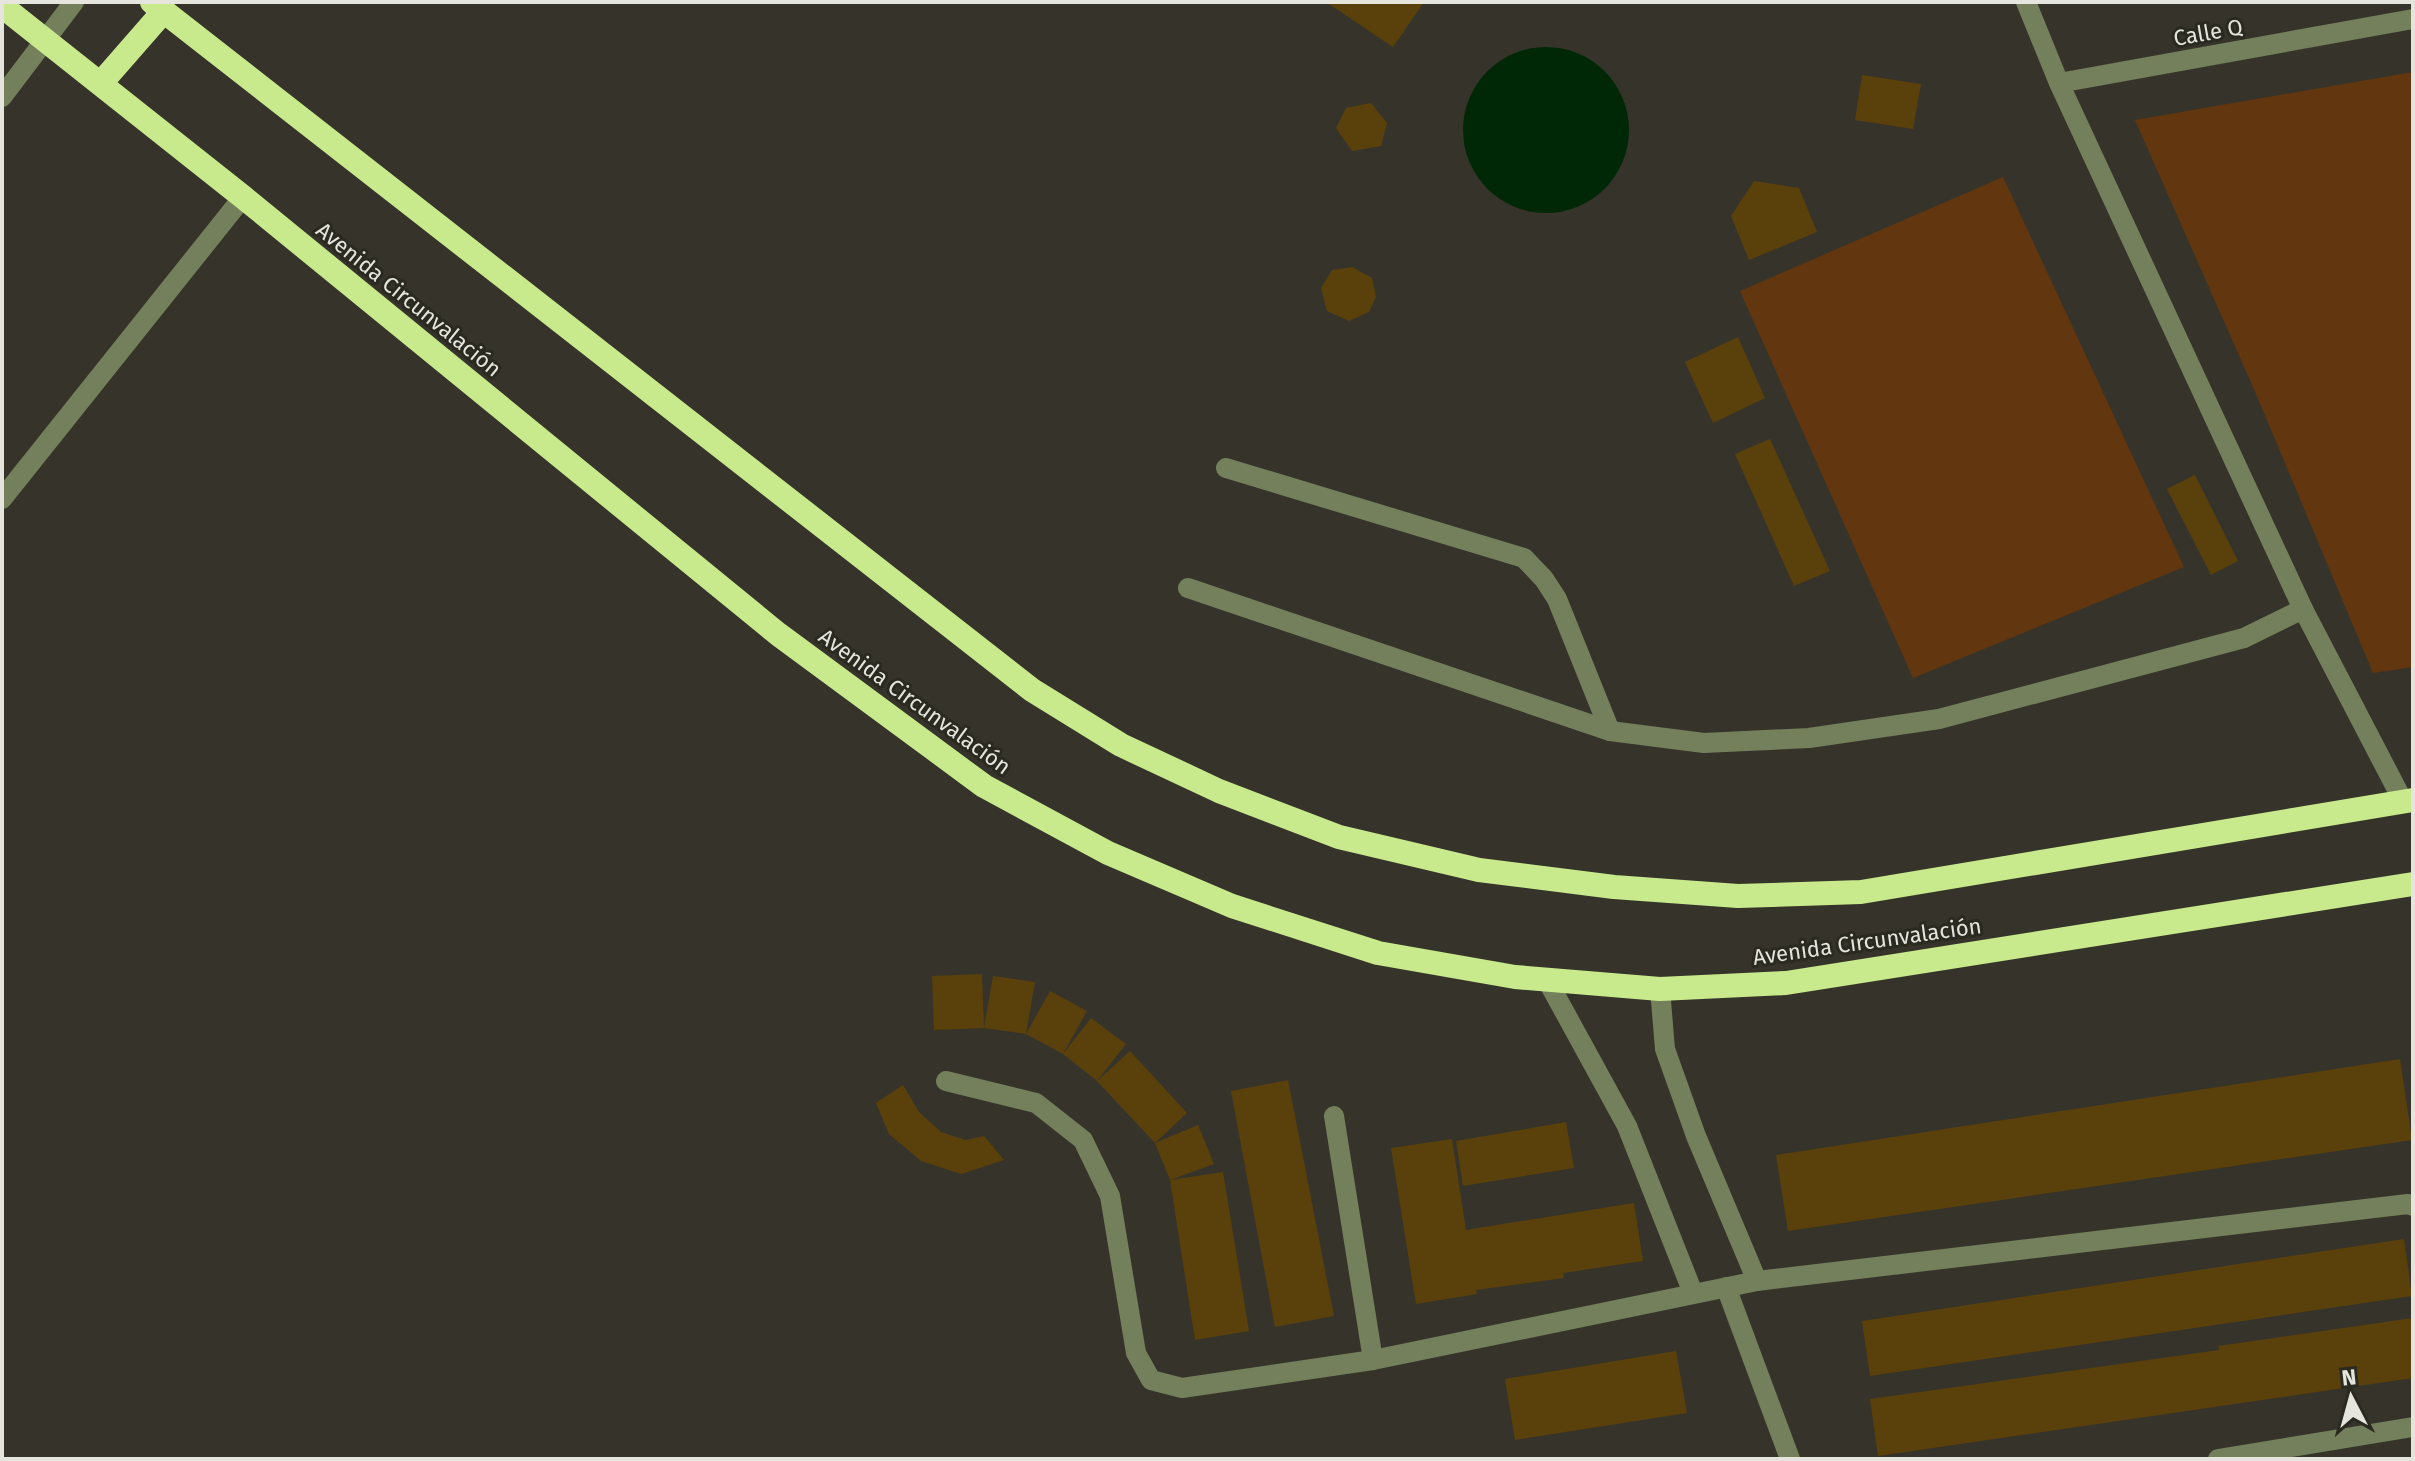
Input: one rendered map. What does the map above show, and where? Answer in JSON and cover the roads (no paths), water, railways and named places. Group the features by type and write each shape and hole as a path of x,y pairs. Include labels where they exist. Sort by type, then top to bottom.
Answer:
{"highway":[{"name":"Avenida Circunvalación","path":"2,6 243,197 778,634 984,786 1108,853 1232,906 1378,953 1515,977 1660,989 1786,983 2413,884"},
{"path":"101,83 157,7 1032,690 1121,745 1219,791 1339,837 1479,870 1614,887 1738,896 1861,892 2408,800"}],"street":[{"path":"2,97 74,2"},
{"path":"2026,2 2059,83 2303,609 2408,800"},
{"name":"Calle Q","path":"2059,83 2413,19"},
{"path":"2,499 243,197"},
{"path":"1226,468 1524,558 1544,579 1557,599 1610,731"},
{"path":"1188,588 1610,731 1704,743 1809,738 1939,719 2244,638 2303,609"},
{"path":"1547,980 1627,1126 1693,1293"},
{"path":"1660,989 1665,1049 1696,1136 1757,1281"},
{"path":"946,1081 1036,1103 1083,1140 1110,1196 1136,1353 1151,1380 1182,1388 1373,1360 1757,1281 2413,1206"},
{"path":"1334,1116 1373,1360"},
{"path":"1726,1287 1790,1459"},
{"path":"2218,1459 2413,1427"}]}
